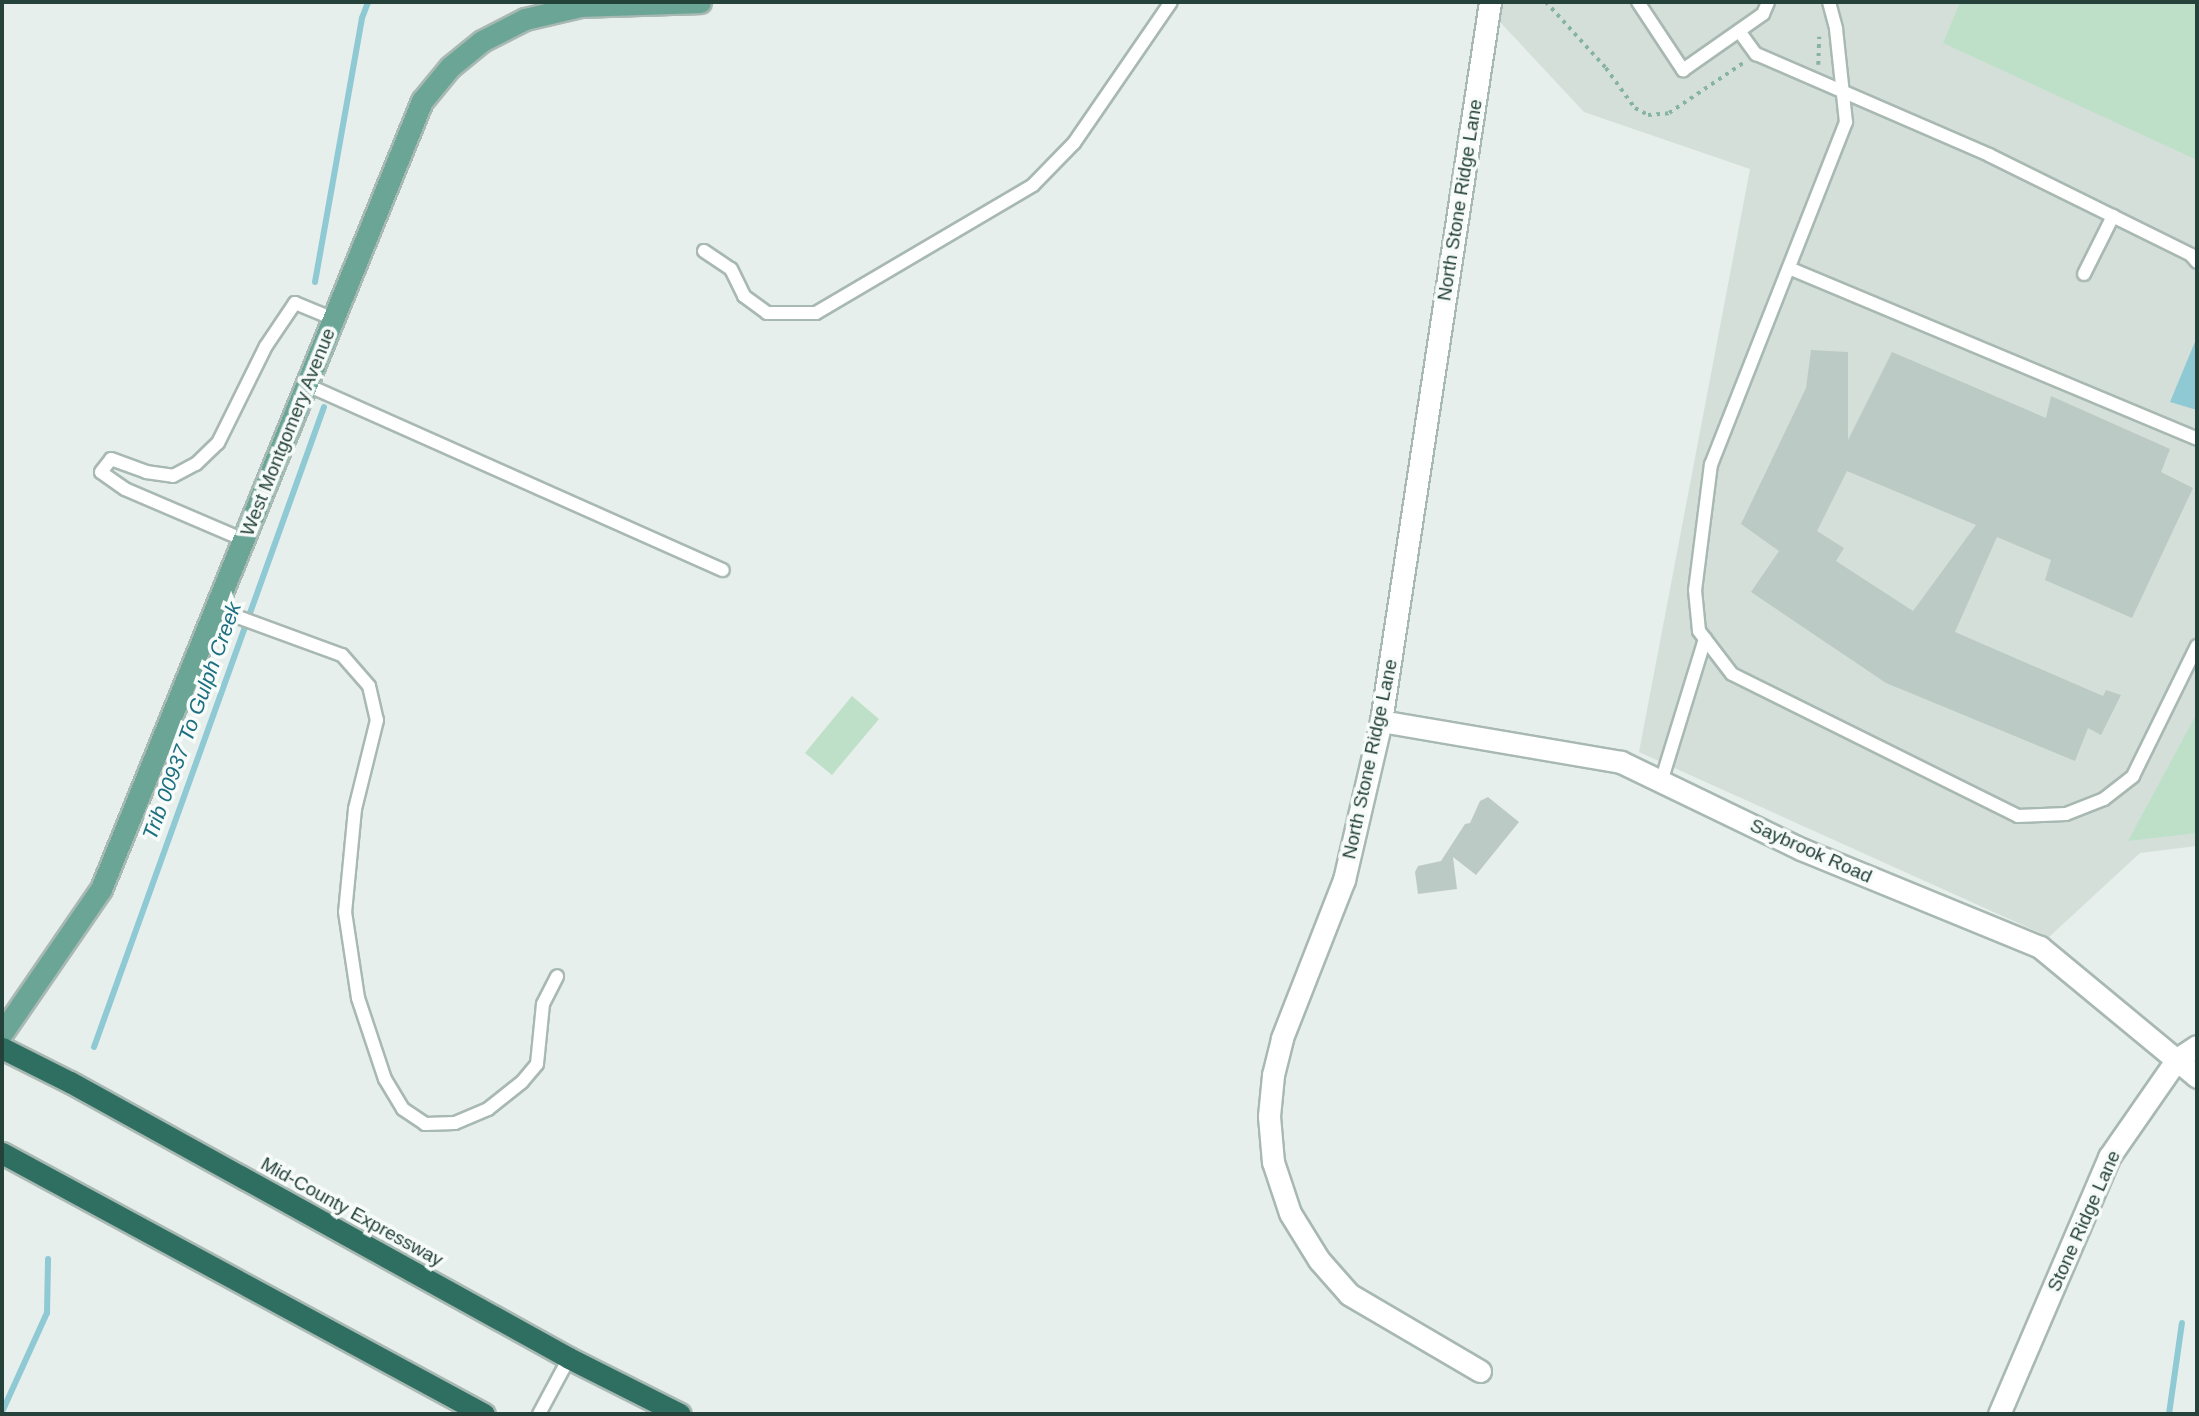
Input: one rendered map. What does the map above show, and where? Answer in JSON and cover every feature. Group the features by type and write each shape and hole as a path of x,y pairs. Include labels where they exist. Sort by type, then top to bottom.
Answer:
{"highway":[{"name":"Mid-County Expressway","path":"2,1048 70,1082 569,1358 680,1414"},
{"path":"6,1155 484,1414"}],"main road":[{"name":"West Montgomery Avenue","path":"2,1032 101,889 422,101 450,67 482,41 525,19 581,6 701,2"}],"street":[{"name":"North Stone Ridge Lane","path":"1480,1371 1349,1294 1319,1260 1290,1213 1273,1162 1269,1116 1273,1075 1282,1038 1344,880 1381,721 1490,2"},
{"name":"Saybrook Road","path":"1381,721 1621,762 1801,849 2040,947 2197,1077"},
{"name":"Stone Ridge Lane","path":"1999,1414 2109,1157 2177,1059 2197,1046"}],"lane":[{"path":"704,251 731,269 744,296 767,313 817,313 1033,185 1074,143 1171,2"},
{"path":"1639,2 1682,69 1763,14 1768,2"},
{"path":"1829,2 1836,29 1846,122 1711,464 1695,590 1699,631 1732,674 2018,816 2066,814 2104,799 2133,776 2197,646"},
{"path":"1739,31 1756,54 1989,155 2191,254 2197,262"},
{"path":"2084,274 2113,216"},
{"path":"1788,268 2197,439"},
{"path":"244,540 125,489 101,472 111,459 146,472 173,476 196,464 218,443 266,346 295,303 334,319"},
{"path":"307,385 723,570"},
{"path":"216,609 342,656 369,687 377,720 355,809 345,912 358,998 385,1079 402,1109 425,1124 455,1123 488,1109 522,1082 537,1064 543,1004 557,976"},
{"path":"1661,782 1704,639"},
{"path":"539,1414 569,1358"}],"path":[{"path":"1546,2 1606,68 1635,108 1648,115 1669,113 1756,54"},
{"path":"1818,82 1819,30"}],"shaded area":[{"path":"1503,2 2197,2 2197,846 2140,853 2049,937 1639,752 1750,169 1584,112 1500,22"}],"green space":[{"path":"1960,2 2197,2 2197,160 1943,43"},
{"path":"852,696 879,719 832,775 805,753"},
{"path":"2197,713 2197,833 2128,841"}],"water":[{"path":"2197,337 2197,410 2170,402"}],"building":[{"path":"1811,350 1848,352 1848,440 1892,352 2046,418 2051,396 2170,449 2161,472 2193,488 2132,618 2045,580 2051,560 1997,537 1955,632 2103,696 2106,690 2121,695 2101,735 2088,728 2075,761 1886,683 1751,592 1779,551 1741,524 1806,388","holes":["1847,471 1976,525 1913,611 1836,561 1844,548 1817,531"]},
{"path":"1488,797 1519,822 1476,875 1453,857 1457,889 1418,894 1415,872 1418,866 1441,861 1465,824 1470,823 1480,801"}],"waterway":[{"name":"Trib 00937 To Gulph Creek","path":"315,282 362,18 368,2"},
{"name":"Trib 00937 To Gulph Creek","path":"94,1047 324,407"},
{"name":"Trib 00937 To Gulph Creek","path":"2,1412 47,1313 48,1259"},
{"path":"2169,1414 2182,1323"}]}
